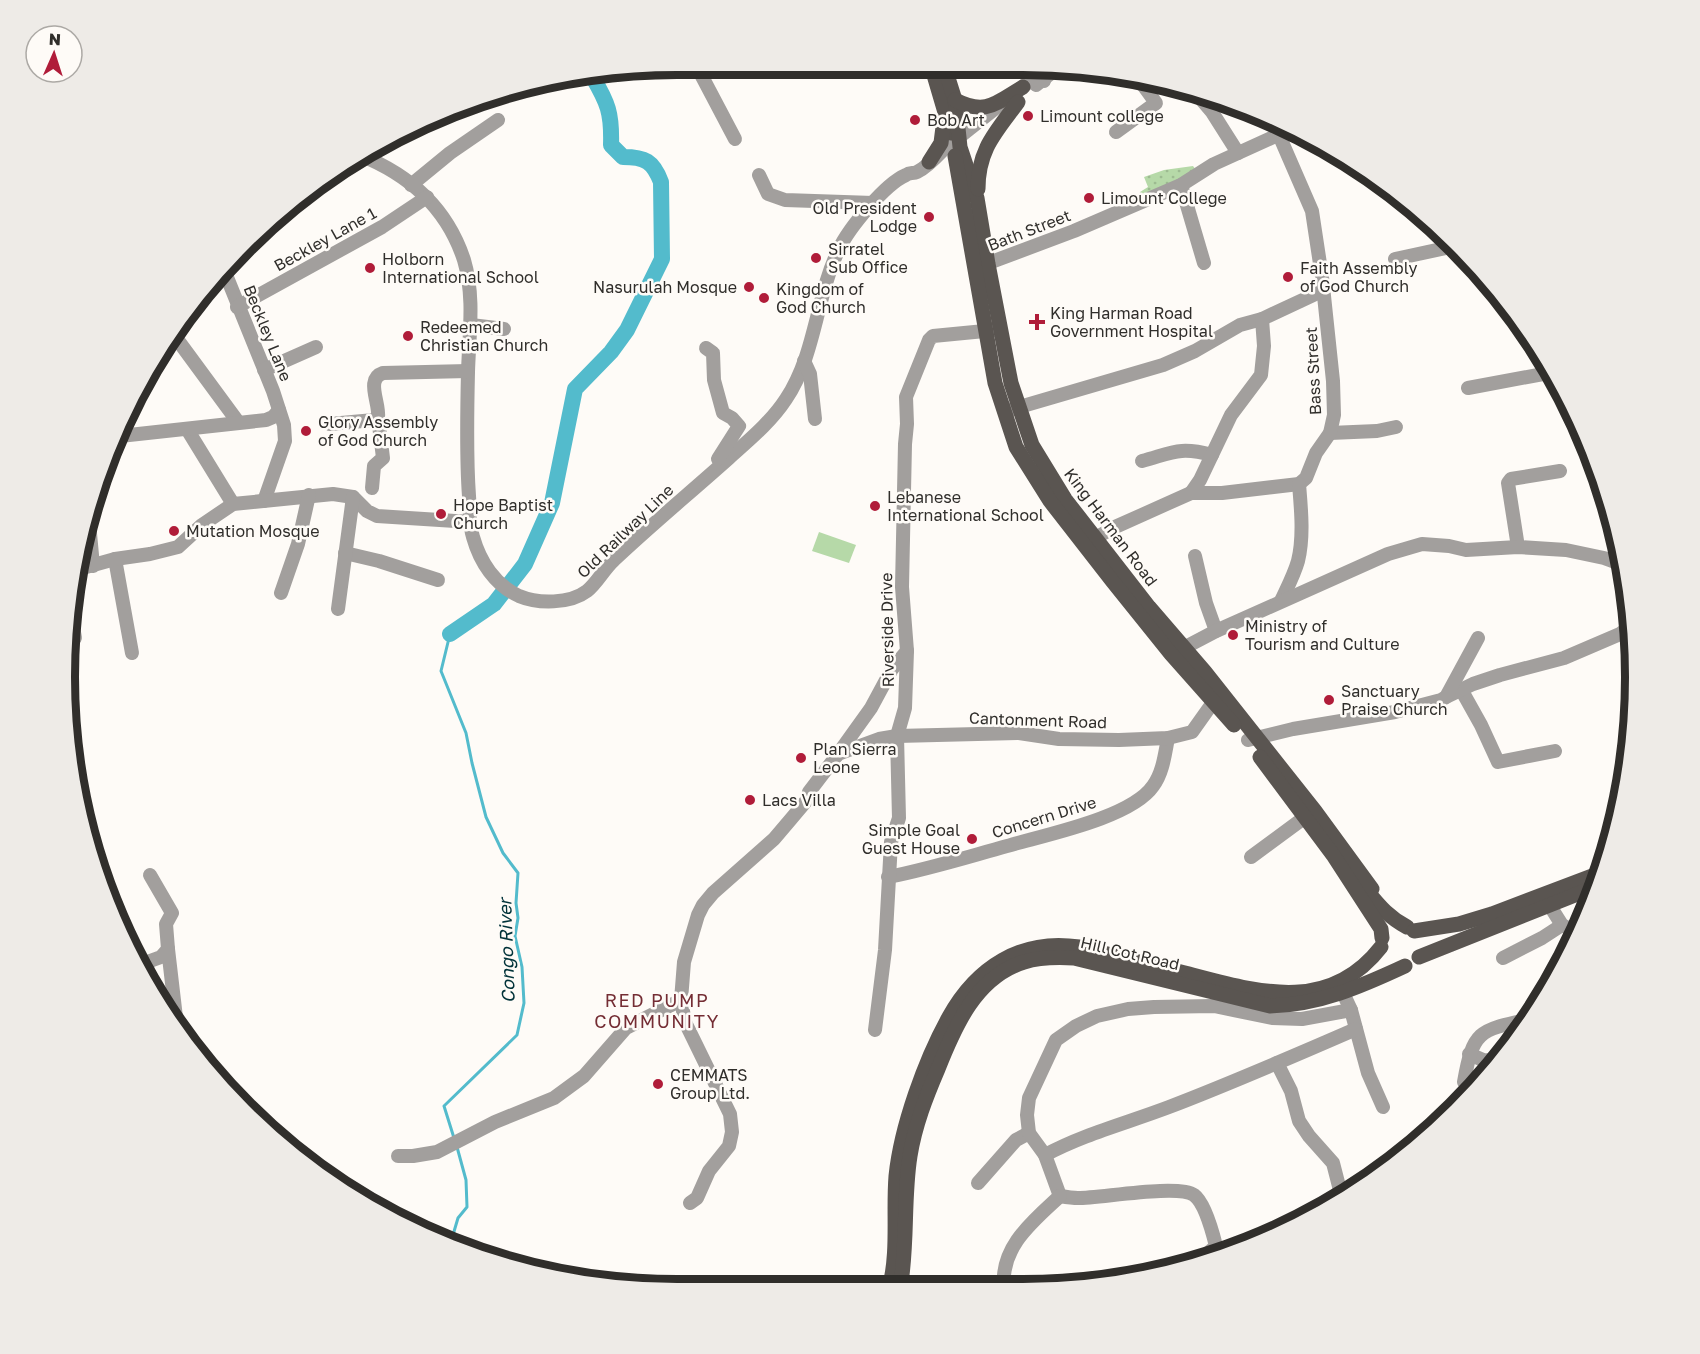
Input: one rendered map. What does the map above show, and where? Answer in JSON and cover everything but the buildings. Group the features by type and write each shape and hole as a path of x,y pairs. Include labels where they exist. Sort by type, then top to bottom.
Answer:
{"main road":[{"name":"King Harman Road","path":"936,75 949,104"},
{"name":"King Harman Road","path":"945,75 961,195 981,266 993,330 995,383 1011,409 1016,447 1050,501 1090,541 1178,652 1252,739 1372,889 1368,892 1380,908 1393,920 1410,929"},
{"path":"961,195 949,169 930,164 943,137 949,104 984,108 1020,95"},
{"path":"977,198 983,152 1020,95"},
{"name":"King Harman Road","path":"956,144 977,198 981,266"},
{"name":"King Harman Road","path":"1310,814 1333,855 1381,929 1381,942"},
{"path":"1410,929 1419,940 1421,949 1419,957 1415,962 1405,966 1390,963 1384,958 1381,942 1390,930 1459,924 1591,876"},
{"path":"1419,957 1585,891"},
{"name":"Hill Cot Road","path":"891,1279 894,1262 896,1176 900,1150 914,1098 948,1018 979,976 998,962 1026,950 1049,946 1078,947 1233,986 1293,994 1317,989 1338,981 1371,960 1381,942"},
{"name":"Hill Cot Road","path":"901,1279 910,1155 922,1108 943,1056 968,1005 986,984 1004,971 1023,962 1049,957 1074,958 1270,1006 1293,1005 1324,999 1405,966"}],"street":[{"path":"702,75 735,139"},
{"name":"Old Railway Line","path":"370,160 394,172 427,197 444,218 454,236 469,279 471,325 468,371 468,482 472,535 478,551 497,583 513,593 535,600 570,600 588,590 607,566 661,516 708,477 772,417 788,398 804,361 839,249 873,203 906,175 917,172 930,164 1020,95 1034,79 1044,81 1050,76"},
{"path":"1116,132 1156,103 1145,88"},
{"path":"1205,103 1238,153"},
{"path":"411,185 450,153 498,120"},
{"name":"Bath Street","path":"981,266 1074,231 1181,185 1214,164 1281,134"},
{"name":"Bass Street","path":"1286,136 1312,211 1322,277 1333,381 1334,415 1330,433 1316,453 1306,478 1299,484"},
{"path":"759,175 768,194 786,200 873,203"},
{"path":"1181,185 1204,264"},
{"name":"Beckley Lane 1","path":"237,307 382,227 427,197"},
{"path":"1395,259 1446,248"},
{"name":"Beckley Lane","path":"227,277 285,425 285,441 264,501"},
{"path":"1011,409 1163,365 1195,351 1240,325 1262,319 1322,291"},
{"path":"1191,493 1200,480 1231,415 1261,375 1264,346 1262,319"},
{"path":"471,325 504,329"},
{"name":"Riverside Drive","path":"875,1030 885,950 891,842 899,818 897,736 905,708 907,651 902,587 906,397 929,340 933,336 993,330"},
{"path":"178,340 238,422"},
{"path":"264,370 316,347"},
{"path":"706,348 713,352 714,380 723,413 739,426 708,477"},
{"path":"804,361 810,374 815,419"},
{"path":"372,488 374,466 383,458 374,381 377,375 468,371"},
{"path":"1468,388 1543,374"},
{"path":"126,435 266,420 273,417 279,410"},
{"path":"330,424 374,420 378,417"},
{"path":"1330,433 1344,434 1396,427"},
{"path":"187,429 233,504"},
{"path":"1142,460 1177,450 1197,451 1212,456"},
{"path":"1518,547 1508,483 1511,479 1560,471"},
{"path":"1090,541 1191,493 1222,493 1299,484 1300,553 1281,602"},
{"path":"86,568 115,559 178,547 202,525 233,504 309,495 333,494 353,497 367,512 378,516 471,522"},
{"path":"281,592 298,544 309,495"},
{"path":"338,609 353,497"},
{"path":"91,543 93,566"},
{"path":"1178,652 1216,631 1398,550 1422,544 1466,550 1518,547 1566,550 1613,561"},
{"path":"345,553 438,580"},
{"path":"1195,556 1206,603 1216,631"},
{"path":"115,559 132,653"},
{"path":"1252,739 1293,729 1434,703 1500,675 1564,658 1623,632"},
{"path":"1446,698 1478,638"},
{"path":"690,1203 697,1198 709,1171 729,1146 732,1132 732,1124 725,1102 686,1022 681,1000 682,975 694,924 703,905 774,839 807,800 809,792 872,708 892,669 907,651"},
{"path":"1462,691 1498,762 1554,751"},
{"name":"Cantonment Road","path":"838,754 879,739 897,736 1019,733 1059,739 1168,738 1192,732 1217,697"},
{"name":"Concern Drive","path":"888,877 924,870 1082,824 1119,810 1138,799 1153,786 1160,771 1168,738"},
{"path":"1251,857 1310,814"},
{"path":"150,875 172,913 166,924 175,1009"},
{"path":"1550,906 1563,925 1569,928"},
{"path":"1503,958 1563,925"},
{"path":"148,964 150,961 161,957 168,949"},
{"path":"1343,993 1351,1010 1368,1073 1383,1107"},
{"path":"398,1156 437,1152 495,1122 554,1098 584,1076 626,1028 681,1000"},
{"path":"1060,1196 1045,1155 1029,1133 1027,1115 1029,1098 1056,1040 1076,1026 1097,1016 1128,1009 1215,1006 1272,1018 1302,1019 1351,1010"},
{"path":"1464,1082 1469,1054 1478,1036 1489,1029 1516,1023"},
{"path":"1045,1155 1097,1131 1168,1107 1356,1029"},
{"path":"1469,1054 1487,1060"},
{"path":"1277,1063 1291,1091 1299,1121 1333,1163 1340,1189"},
{"path":"978,1184 1016,1140 1029,1133"},
{"path":"1060,1196 1079,1198 1172,1191 1193,1194 1198,1199 1213,1232 1216,1246 1214,1248"},
{"path":"1003,1279 1010,1249 1029,1226 1060,1196"}],"green space":[{"path":"1193,166 1199,174 1138,200 1140,192 1148,187 1144,177 1164,170"},
{"path":"819,532 856,545 849,563 812,551"}],"waterway":[{"path":"450,634 494,604 525,564 552,503 575,389 611,352 627,330 662,259 661,182 655,169 643,159 623,157 611,145 608,109 595,81"},
{"name":"Congo River","path":"450,634 441,671 466,733 486,817 503,853 518,873 516,903 518,918 515,936 522,967 524,1003 517,1035 444,1106 454,1138"},
{"name":"Congo River","path":"453,1235 458,1218 467,1207 466,1180 457,1147"}],"place":[{"name":"Limount college","path":"1028,116"},
{"name":"Bob Art","path":"915,120"},
{"name":"Limount College","path":"1089,198"},
{"name":"Old President Lodge","path":"929,217"},
{"name":"Sirratel Sub Office","path":"816,258"},
{"name":"Holborn International School","path":"370,268"},
{"name":"Faith Assembly of God Church","path":"1288,277"},
{"name":"Nasurulah Mosque","path":"749,287"},
{"name":"Kingdom of God Church","path":"764,298"},
{"name":"King Harman Road Government Hospital","path":"1037,322"},
{"name":"Redeemed Christian Church","path":"408,336"},
{"name":"Glory Assembly of God Church","path":"306,431"},
{"name":"Lebanese International School","path":"875,506"},
{"name":"Hope Baptist Church","path":"441,514"},
{"name":"Mutation Mosque","path":"174,531"},
{"name":"Ministry of Tourism and Culture","path":"1233,635"},
{"name":"Sanctuary Praise Church","path":"1329,700"},
{"name":"Plan Sierra Leone","path":"801,758"},
{"name":"Lacs Villa","path":"750,800"},
{"name":"Simple Goal Guest House","path":"972,839"},
{"name":"CEMMATS Group Ltd.","path":"658,1084"}],"district":[{"name":"RED PUMP COMMUNITY","path":"657,1010"}]}
